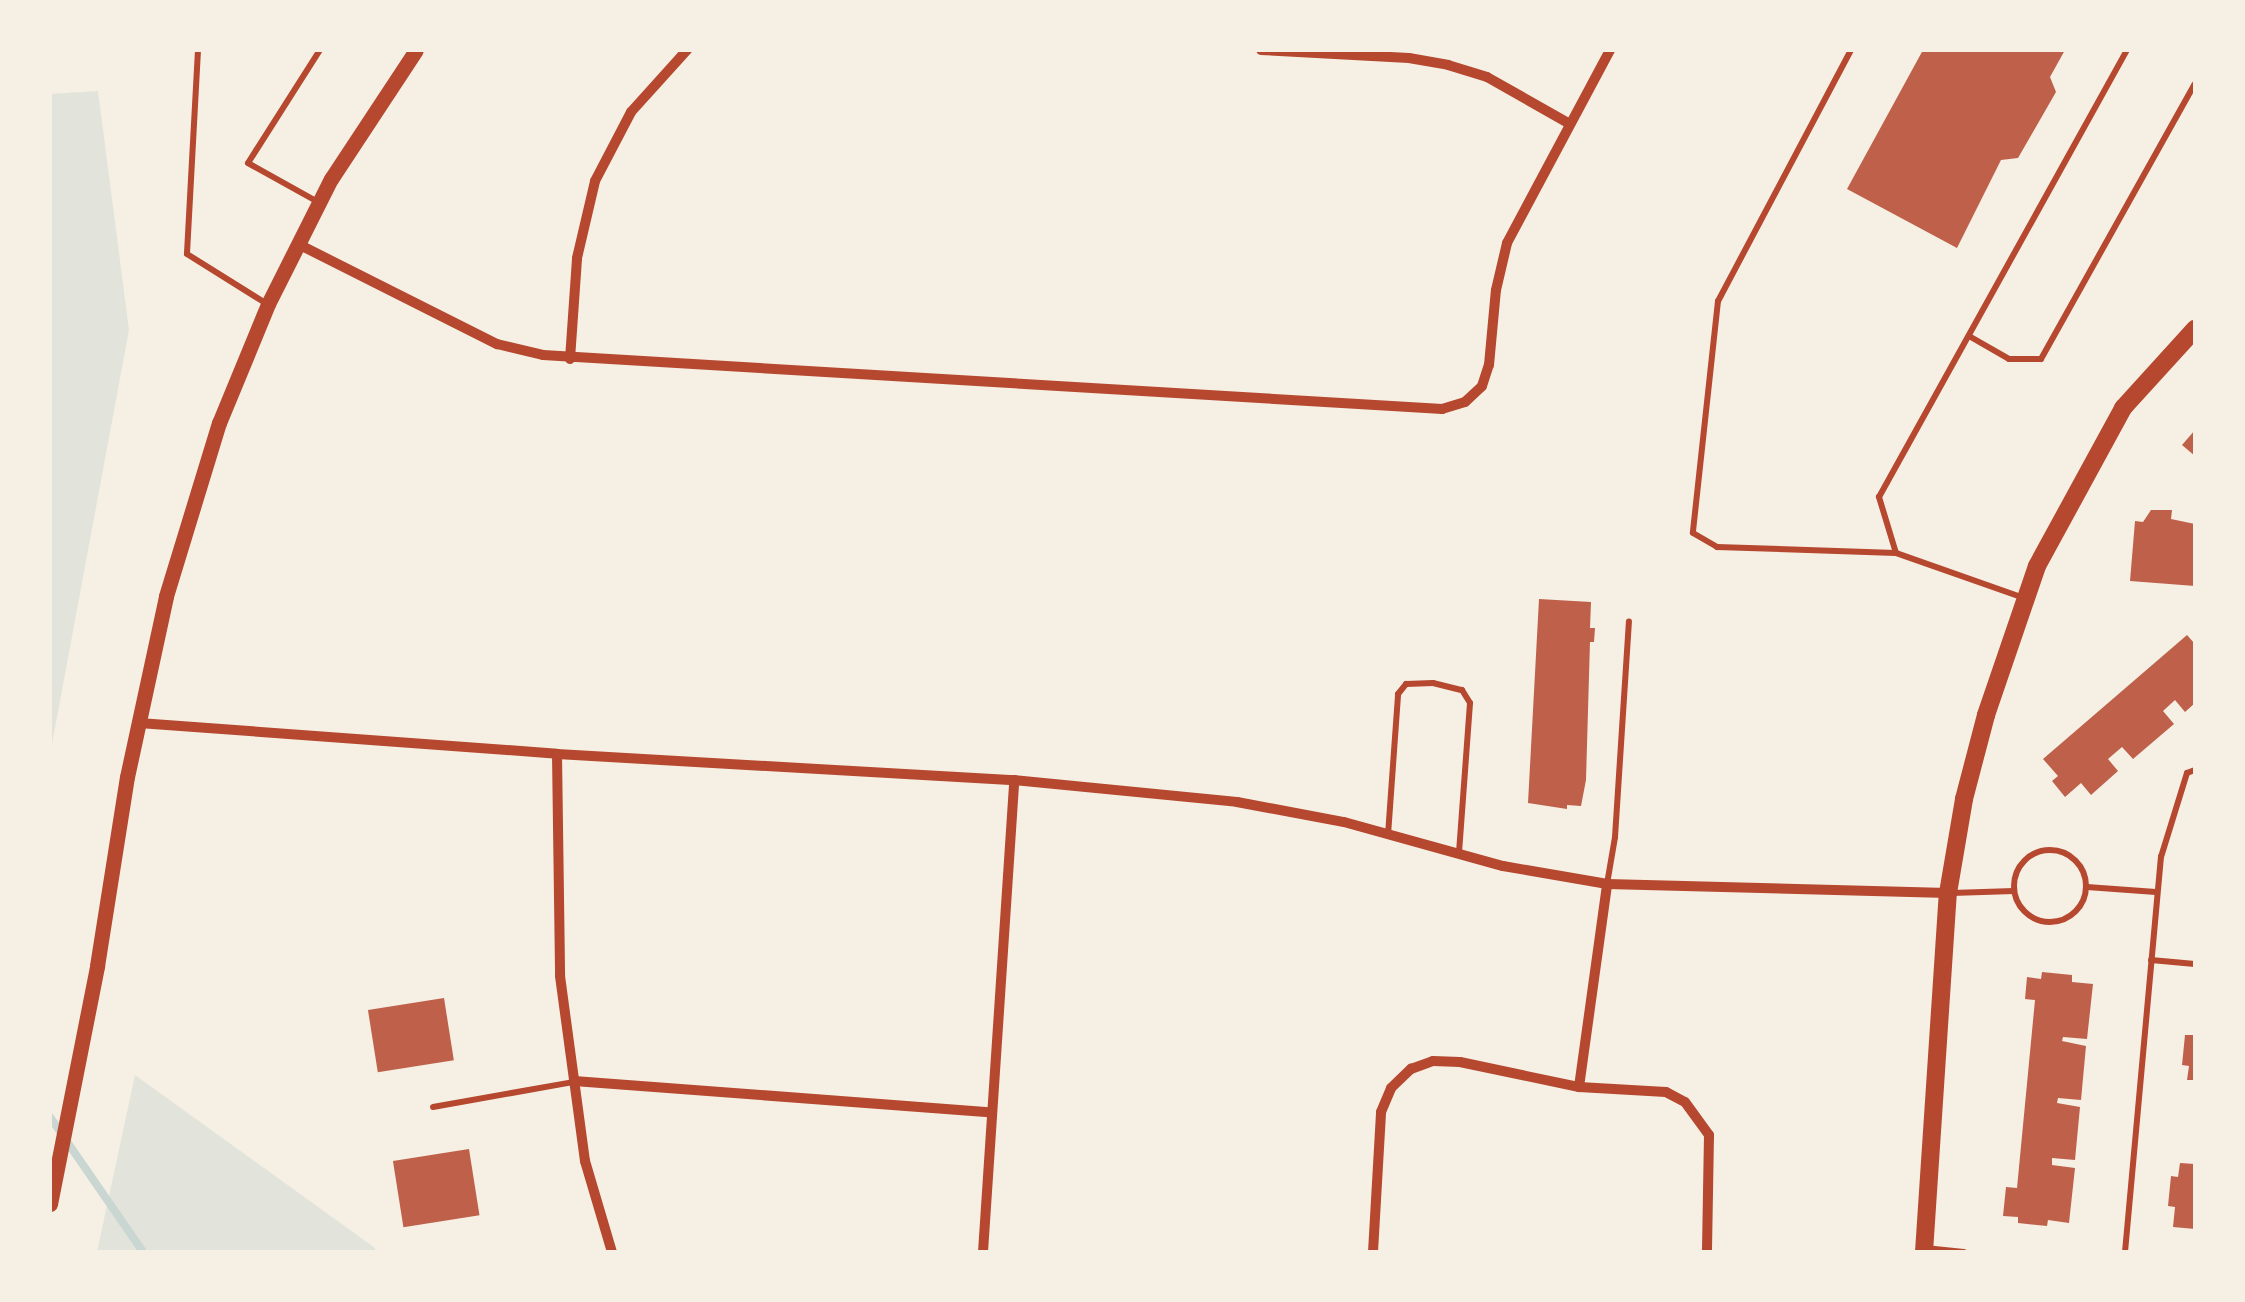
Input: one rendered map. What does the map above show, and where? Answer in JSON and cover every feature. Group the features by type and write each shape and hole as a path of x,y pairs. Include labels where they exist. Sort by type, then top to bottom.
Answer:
{"main road":[{"path":"1924,1250 1948,893 1964,799 2036,566 2123,408 2195,329"}],"street":[{"path":"50,1204 166,596 218,423 268,304 319,202 416,50"},
{"path":"570,359 577,258 596,181 631,112 687,50"},
{"path":"1261,50 1409,58 1448,65 1487,77 1570,124"},
{"path":"298,244 496,344 570,359 1442,409 1464,402 1482,386 1489,366 1496,290 1507,243 1610,50"},
{"path":"139,722 557,754 1014,780 1237,802 1344,822 1459,855 1607,884 1948,893"},
{"path":"557,754 560,976 585,1161 612,1252"},
{"path":"983,1252 989,1112 1014,780"},
{"path":"1580,1086 1607,884"},
{"path":"1373,1252 1381,1112 1391,1088 1411,1069 1433,1062 1460,1062 1580,1086 1666,1092 1699,1115 1709,1135 1712,1161 1708,1252"},
{"path":"574,1082 989,1112"}],"lane":[{"path":"198,50 187,254 268,304"},
{"path":"319,202 248,163 320,50"},
{"path":"1851,50 1718,302 1694,533 1717,547 1896,553 2025,599"},
{"path":"1896,553 1878,498 2127,50"},
{"path":"1969,336 2009,359 2041,359 2195,84"},
{"path":"1607,884 1615,837 1629,621"},
{"path":"1388,835 1398,694 1406,684 1433,683 1462,690 1470,703 1459,855"},
{"path":"2126,1252 2156,892 2172,815 2187,773 2195,770"},
{"path":"2055,850 2078,862 2087,887 2080,908 2052,922 2031,917 2014,891 2020,865 2030,856 2055,850"},
{"path":"2087,887 2156,892"},
{"path":"1948,893 2014,891"},
{"path":"2150,960 2195,964"},
{"path":"433,1106 574,1082"},
{"path":"1924,1250 1964,1252"}],"shaded area":[{"path":"98,91 129,330 50,755 50,94"},
{"path":"135,1075 375,1248 376,1252 97,1252"}],"building":[{"path":"1923,50 2065,50 2050,77 2056,92 2018,158 2001,160 1957,248 1847,189"},
{"path":"2195,430 2195,456 2182,445"},
{"path":"2151,510 2172,510 2171,519 2195,524 2195,586 2130,581 2135,521 2143,522"},
{"path":"1539,599 1591,602 1590,628 1595,628 1594,642 1590,642 1586,780 1581,806 1567,805 1567,809 1528,803"},
{"path":"2187,635 2195,644 2195,703 2185,712 2175,700 2163,711 2174,724 2133,759 2122,747 2108,759 2118,771 2091,795 2081,783 2065,797 2052,781 2058,776 2043,759"},
{"path":"2042,972 2072,975 2072,982 2093,984 2087,1039 2063,1037 2062,1041 2086,1046 2081,1100 2058,1098 2057,1103 2080,1107 2075,1160 2052,1158 2052,1165 2075,1168 2069,1223 2048,1220 2047,1226 2018,1223 2018,1217 2003,1216 2006,1187 2017,1188 2035,1000 2025,999 2027,977 2041,979"},
{"path":"444,998 454,1060 378,1072 368,1010"},
{"path":"2185,1035 2195,1035 2195,1080 2187,1080 2189,1066 2182,1065"},
{"path":"469,1149 479,1215 403,1227 393,1161"},
{"path":"2180,1163 2195,1164 2195,1229 2173,1227 2175,1207 2168,1206 2171,1176 2178,1177"}],"waterway":[{"path":"50,1117 143,1252"}]}
